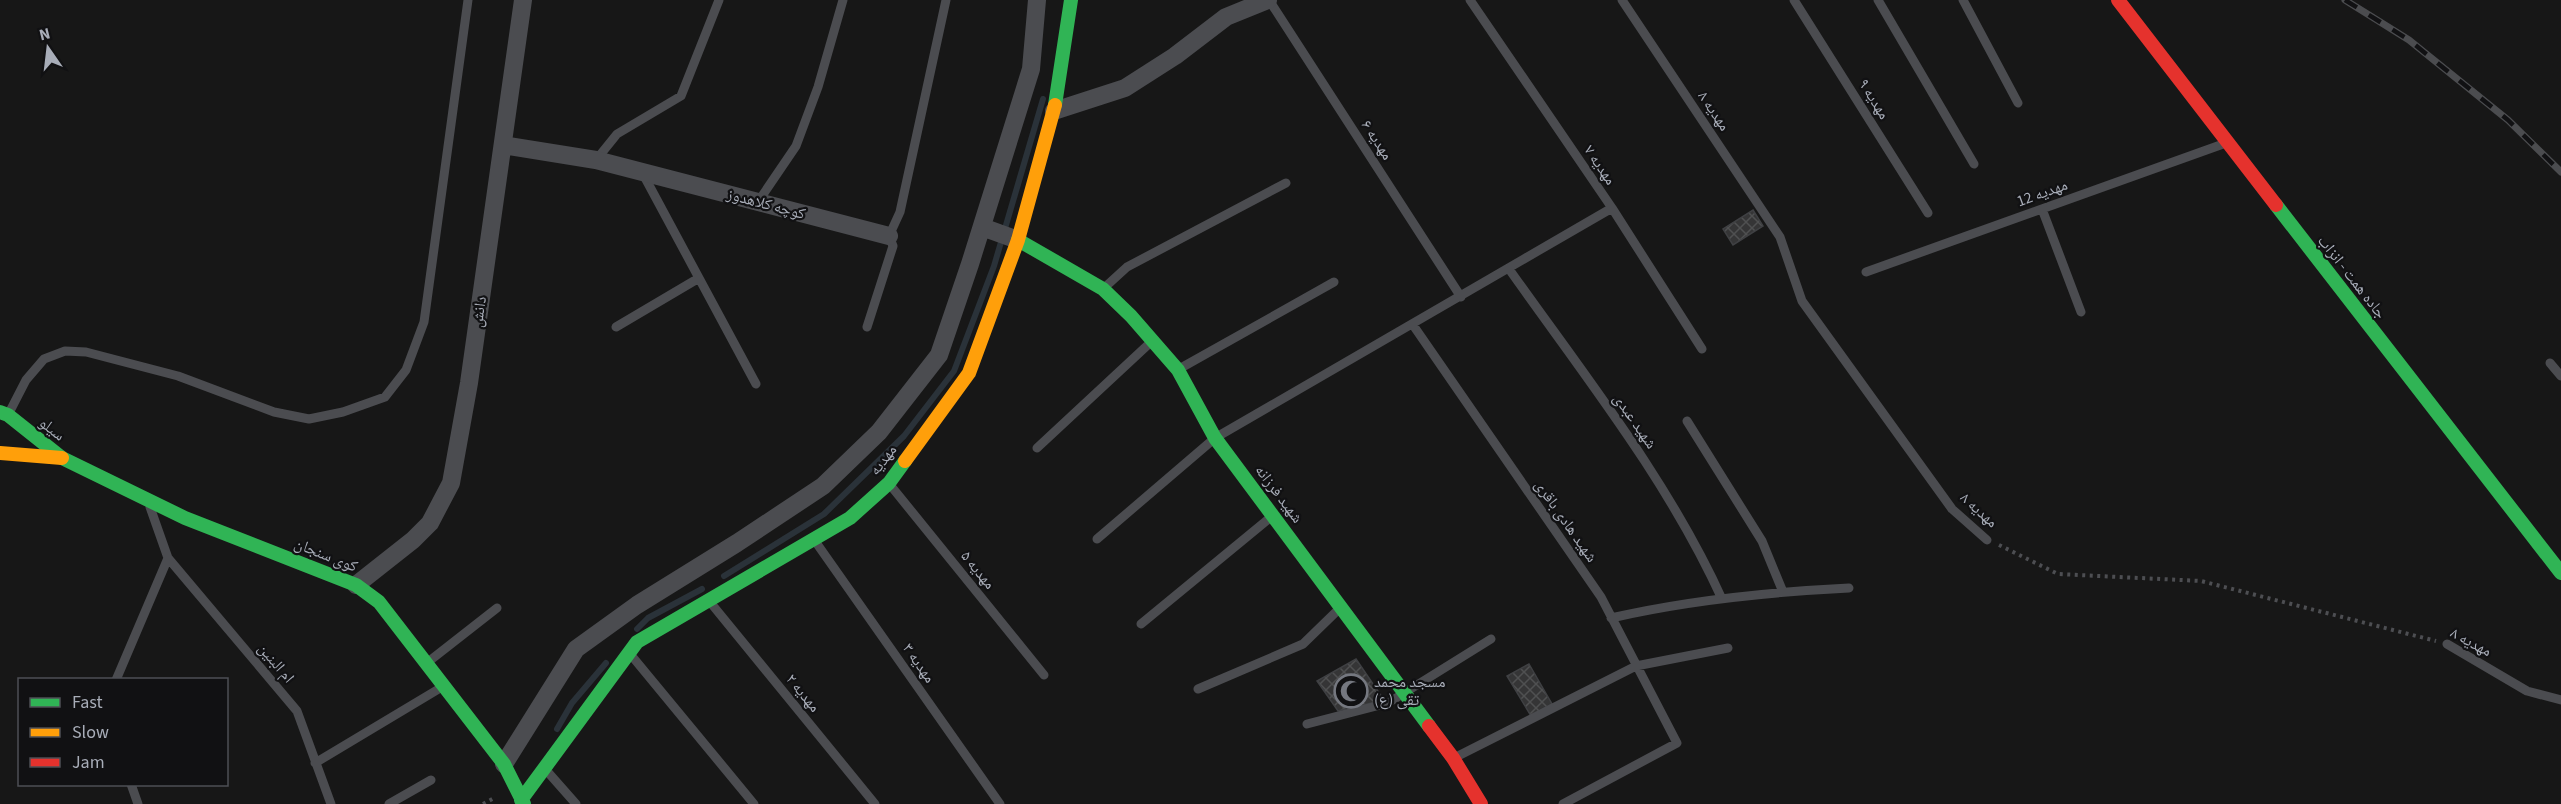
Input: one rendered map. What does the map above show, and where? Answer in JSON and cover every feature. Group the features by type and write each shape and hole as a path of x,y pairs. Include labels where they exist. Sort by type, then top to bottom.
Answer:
{"street":[{"name":"دانش","path":"356,585 413,540 430,523 451,483 469,383 523,0"},
{"path":"504,764 576,649 637,605 823,486 879,432 939,355 1031,69 1037,0"},
{"name":"مهدیه","path":"520,797 545,768 637,642 850,518 889,483 969,373 1018,240 1054,111 1071,0"},
{"path":"1054,111 1125,88 1175,56 1226,17 1268,0"},
{"name":"جاده همت - انزاب","path":"2118,0 2559,565"},
{"name":"کوچه کلاهدوز","path":"503,145 596,160 889,236"},
{"path":"982,227 1018,240"},
{"name":"شهید فرزانه","path":"1018,240 1102,289 1131,316 1178,370 1215,438 1453,759 1481,804"},
{"name":"سیلو","path":"4,414 62,458"},
{"name":"سیلو","path":"0,453 62,458"},
{"name":"کوی سنجان","path":"62,458 185,518 356,585 380,602 504,764 520,797"}],"lane":[{"path":"4,414 26,380 44,359 65,351 86,352 178,375 274,412 309,419 343,412 385,397 406,370 424,322 468,0"},
{"path":"596,160 617,134 681,96 719,0"},
{"path":"758,202 796,146 818,87 843,0"},
{"path":"867,327 893,246 889,236 900,212 946,0"},
{"name":"مهدیه ۶","path":"1268,0 1461,297"},
{"name":"مهدیه ۷","path":"1470,0 1612,208 1702,349"},
{"name":"مهدیه ۸","path":"1622,0 1780,237 1803,301 1952,509 1987,540"},
{"name":"مهدیه ۹","path":"1794,0 1928,213"},
{"path":"1878,0 1974,164"},
{"path":"1963,0 2018,103"},
{"name":"مهدیه 12","path":"1866,272 2228,142"},
{"path":"642,172 756,384"},
{"path":"1102,289 1127,267 1286,183"},
{"path":"1097,539 1215,438 1612,208"},
{"path":"2042,209 2081,312"},
{"name":"شهید عبدی","path":"1509,269 1645,462 1703,556 1722,598"},
{"path":"616,327 699,278"},
{"path":"1178,370 1334,282"},
{"name":"شهید هادی باقری","path":"1413,325 1601,597 1677,744 1563,804"},
{"path":"1037,448 1153,340"},
{"path":"2550,363 2561,376"},
{"path":"1687,421 1762,541 1783,592"},
{"name":"مهدیه ۵","path":"889,483 1044,675"},
{"path":"117,678 168,558 148,499"},
{"path":"1141,624 1274,515"},
{"name":"مهدیه ۳","path":"814,539 1000,804"},
{"name":"ام البنین","path":"168,558 297,711 331,804"},
{"path":"1611,618 1653,608 1722,598 1849,588"},
{"name":"مهدیه ۲","path":"709,600 875,804"},
{"path":"1198,689 1304,644 1341,608"},
{"path":"426,663 497,609"},
{"path":"1307,724 1388,703 1491,639"},
{"name":"مهدیه ۸","path":"2447,644 2527,691 2561,700"},
{"path":"1453,759 1636,666 1728,648"},
{"path":"630,653 754,804"},
{"path":"315,763 444,686"},
{"path":"545,768 576,804"},
{"path":"389,804 431,780"},
{"path":"132,786 138,804"}],"path":[{"name":"مهدیه ۸","path":"1987,540 2058,574 2201,581 2447,644"}],"building":[{"path":"1753,210 1763,226 1733,245 1723,229"},
{"name":"مسجد محمد تقی (ع)","path":"1356,659 1384,700 1338,711 1317,681"},
{"path":"1529,664 1552,704 1531,716 1507,676"}],"waterway":[{"path":"724,576 824,514 904,436 954,371 994,266 1043,99"},
{"path":"637,629 648,618 702,589"},
{"path":"557,729 572,703 606,663"}],"railway":[{"path":"2345,0 2409,40 2508,120 2561,172"}],"traffic: fast":[{"path":"1055,105 1071,0"},
{"path":"2276,205 2561,573"},
{"path":"1018,240 1103,289 1131,316 1178,370 1215,438 1429,726"},
{"path":"0,412 8,415 62,458 185,518 356,585 379,602 504,764 524,804"},
{"path":"521,800 637,642 850,518 889,483 905,461"}],"traffic: slow":[{"path":"905,461 969,373 1018,240 1055,105"},
{"path":"0,453 62,458"}],"traffic: jam":[{"path":"2118,0 2276,205"},
{"path":"1429,726 1453,758 1481,804"}],"place":[{"name":"مسجد محمد تقی (ع)","path":"1351,691"}]}
